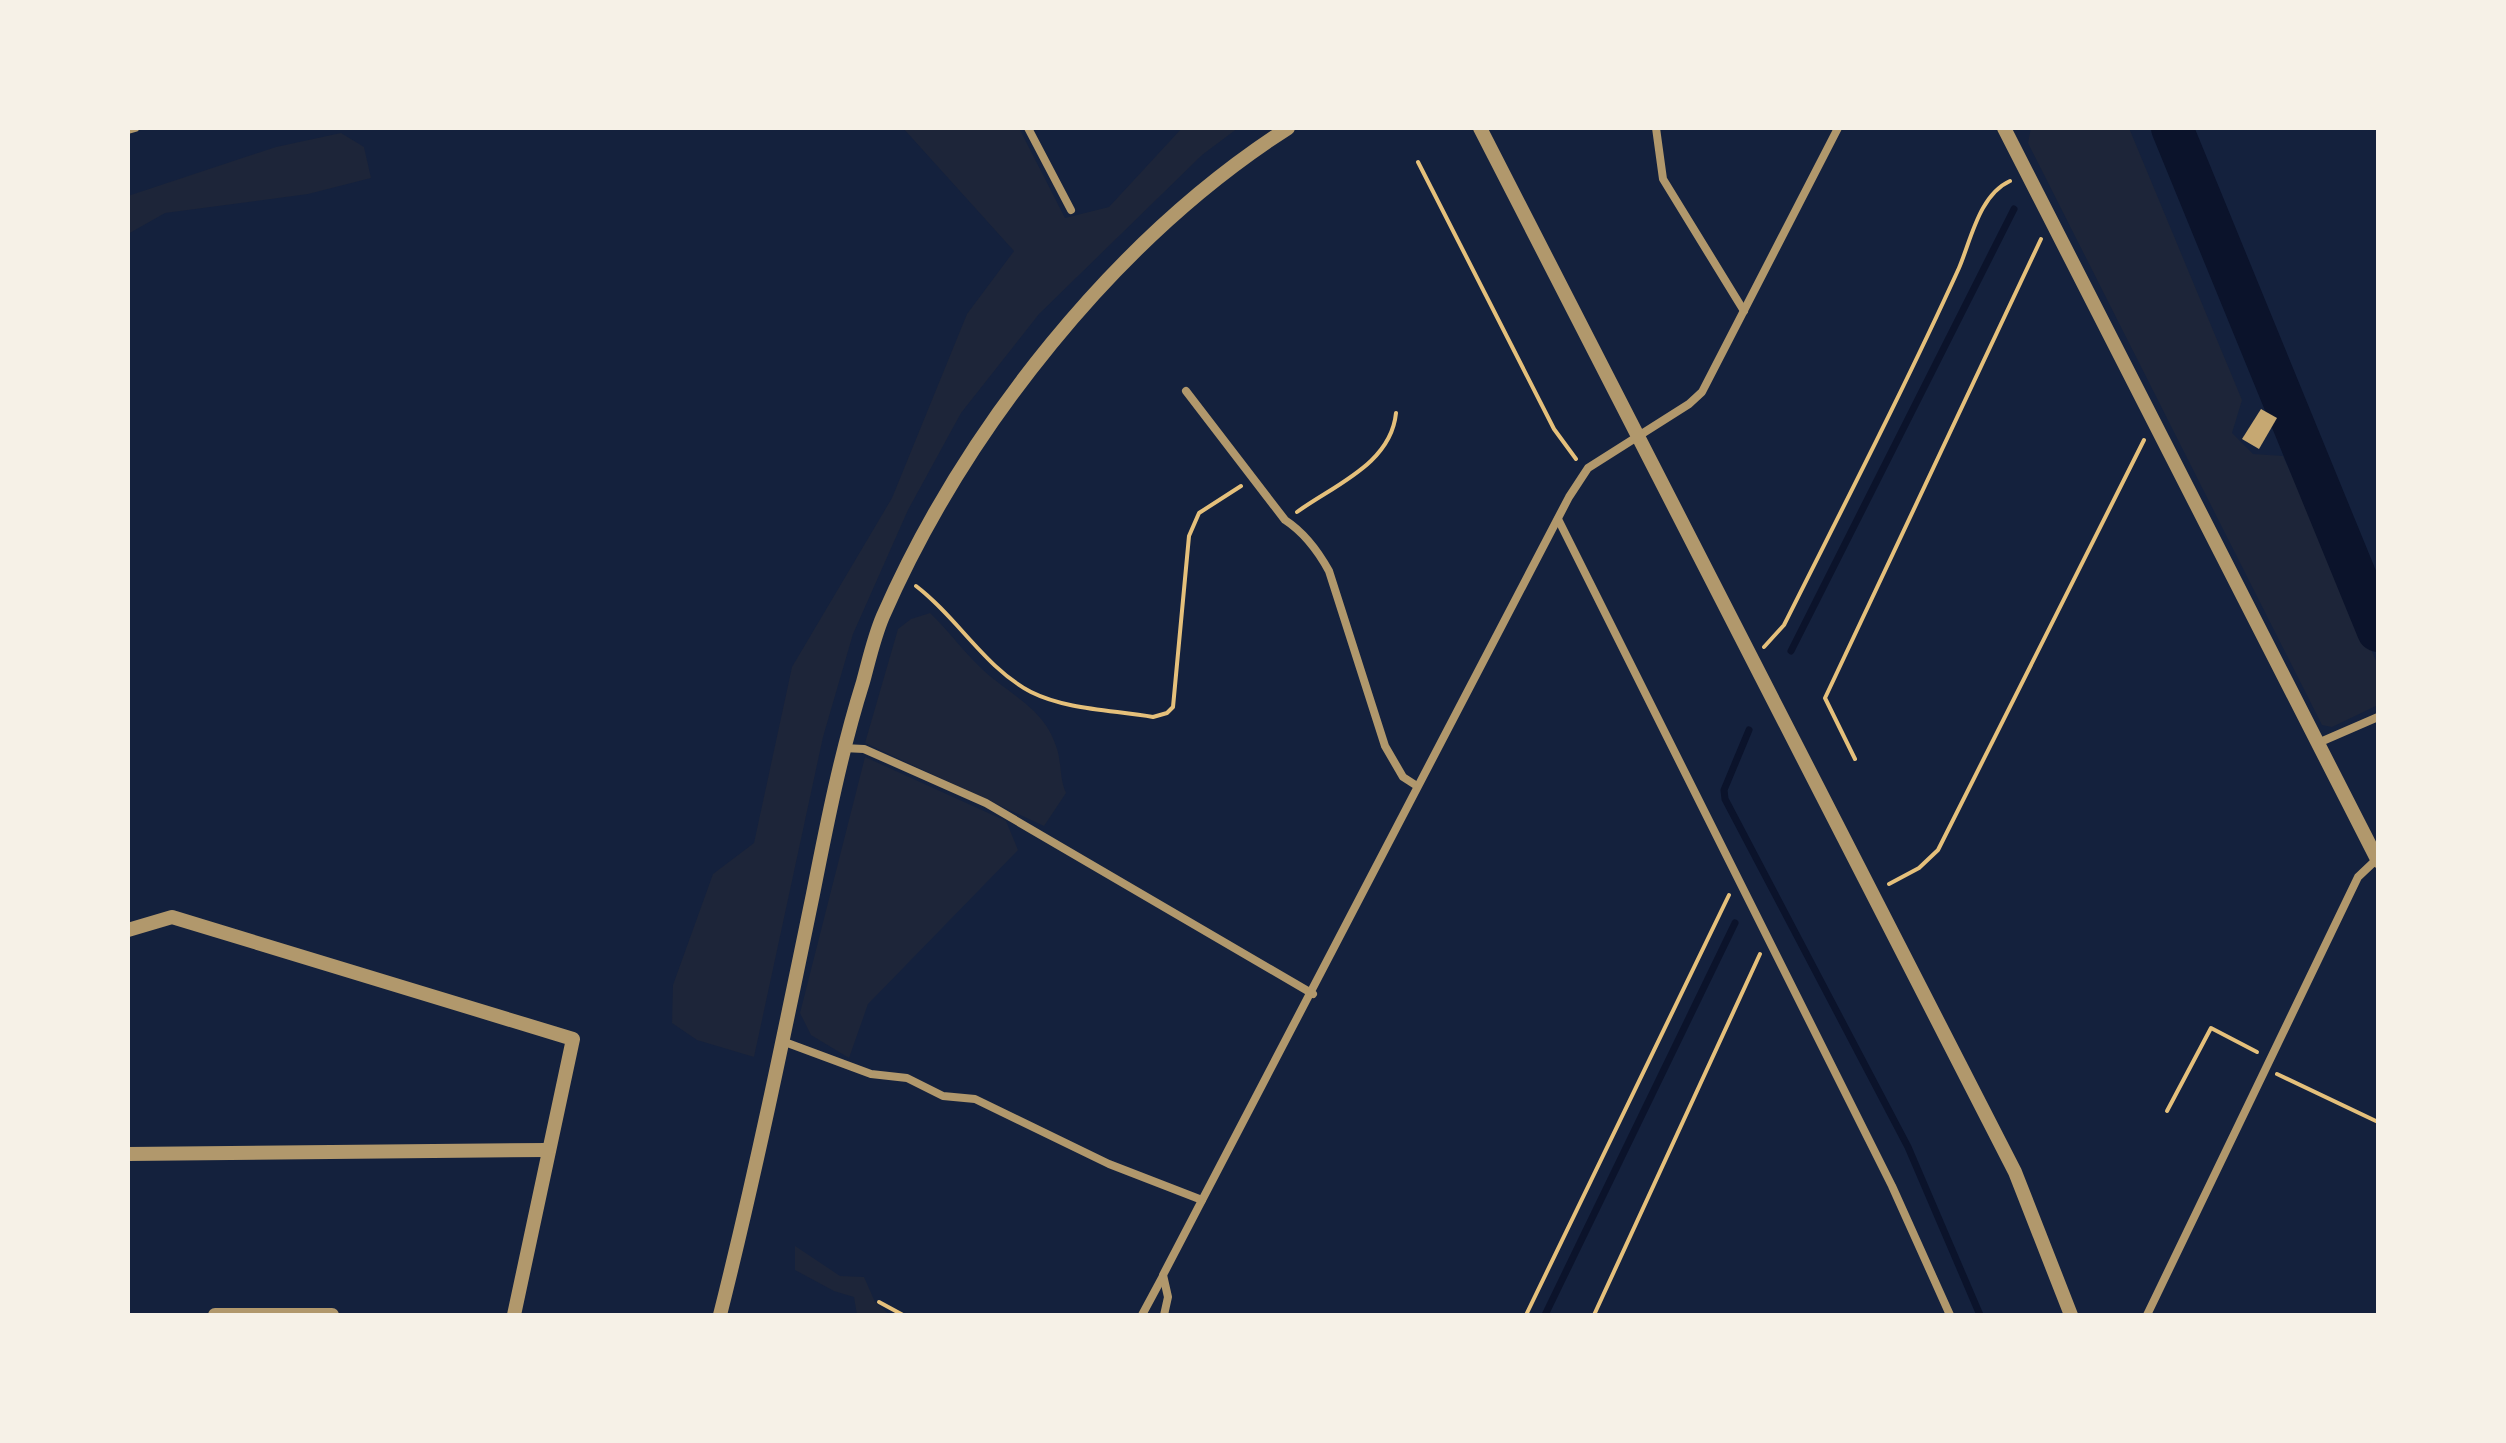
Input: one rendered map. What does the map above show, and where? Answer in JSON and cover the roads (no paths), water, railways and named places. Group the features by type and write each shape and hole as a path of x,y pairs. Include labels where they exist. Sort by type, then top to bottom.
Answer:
{"street":[{"path":"128,130 135,128"},
{"path":"1028,128 1071,210"},
{"path":"720,1315 782,1041 843,748 882,619 938,509 992,423 1051,348 1118,269 1195,197 1288,128"},
{"path":"1480,128 2015,1172 2071,1315"},
{"path":"1656,128 1663,179 1744,311"},
{"path":"1142,1315 1313,994 1417,786 1558,519 1588,468 1702,392 1838,128"},
{"path":"2004,128 2377,860 2358,877 2273,1060 2147,1315"},
{"path":"1186,391 1253,479 1318,552 1329,571 1385,746 1403,777 1417,786"},
{"path":"1558,519 1892,1186 1950,1315"},
{"path":"2318,743 2378,717"},
{"path":"843,748 864,749 986,803 1313,994"},
{"path":"128,930 172,917 573,1039 514,1315"},
{"path":"782,1041 871,1074 907,1078 943,1096 975,1099 1109,1164 1202,1200"},
{"path":"128,1154 547,1150"},
{"path":"1163,1275 1168,1297 1164,1315"},
{"path":"215,1315 332,1315"}],"waterway":[{"path":"2172,128 2378,631"},
{"path":"1791,651 2014,209"},
{"path":"1749,730 1724,790 1725,799 1908,1147 1980,1315"},
{"path":"1545,1315 1735,923"}]}
